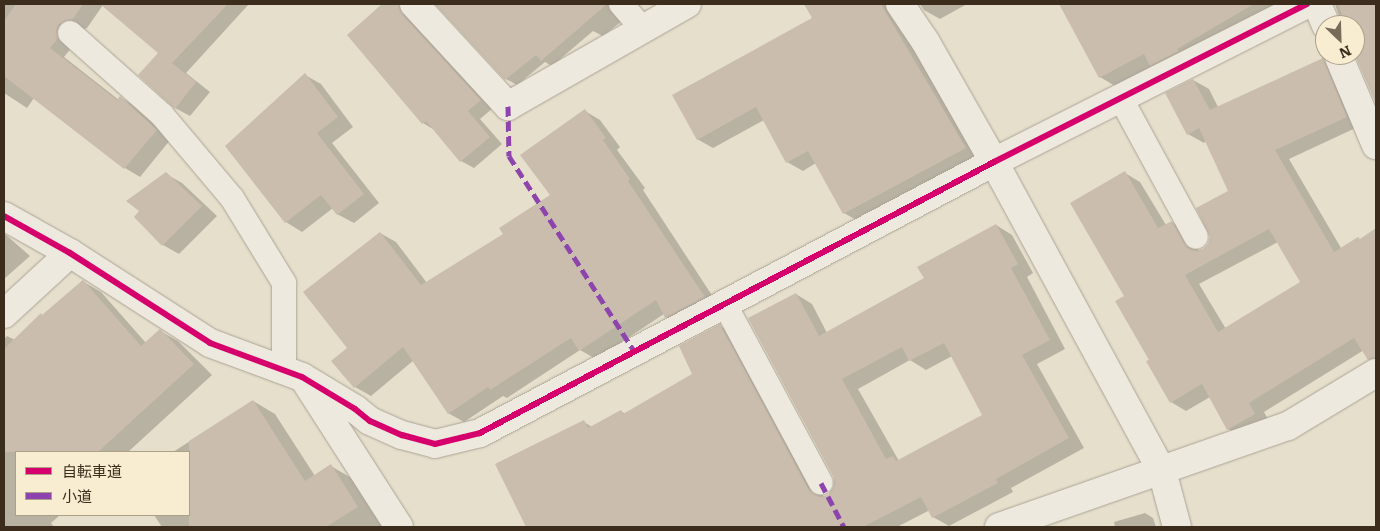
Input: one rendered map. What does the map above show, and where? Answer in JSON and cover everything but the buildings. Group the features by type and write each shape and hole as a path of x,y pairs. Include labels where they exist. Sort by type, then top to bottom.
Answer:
{"street":[{"path":"414,4 508,106 687,4"},
{"path":"900,4 925,41 994,162 1162,471 1177,527"},
{"path":"4,216 70,253 210,343 293,373 355,409 370,421 402,435 435,444 480,433 994,162 1307,4"},
{"path":"1342,65 1376,145"},
{"path":"4,314 70,253"},
{"path":"293,373 399,527"},
{"path":"999,527 1288,426 1376,373"}],"lane":[{"path":"622,4 643,29"},
{"path":"70,33 162,115 232,198 284,284 293,373"},
{"path":"1120,97 1196,237"},
{"path":"724,303 821,484"}],"marked path":[{"path":"508,106 509,156 634,351"},
{"path":"821,483 844,527"}],"cycle path":[{"path":"4,216 70,253 210,343 302,377 355,409 370,421 402,435 435,444 480,433 994,162 1307,4"}]}
